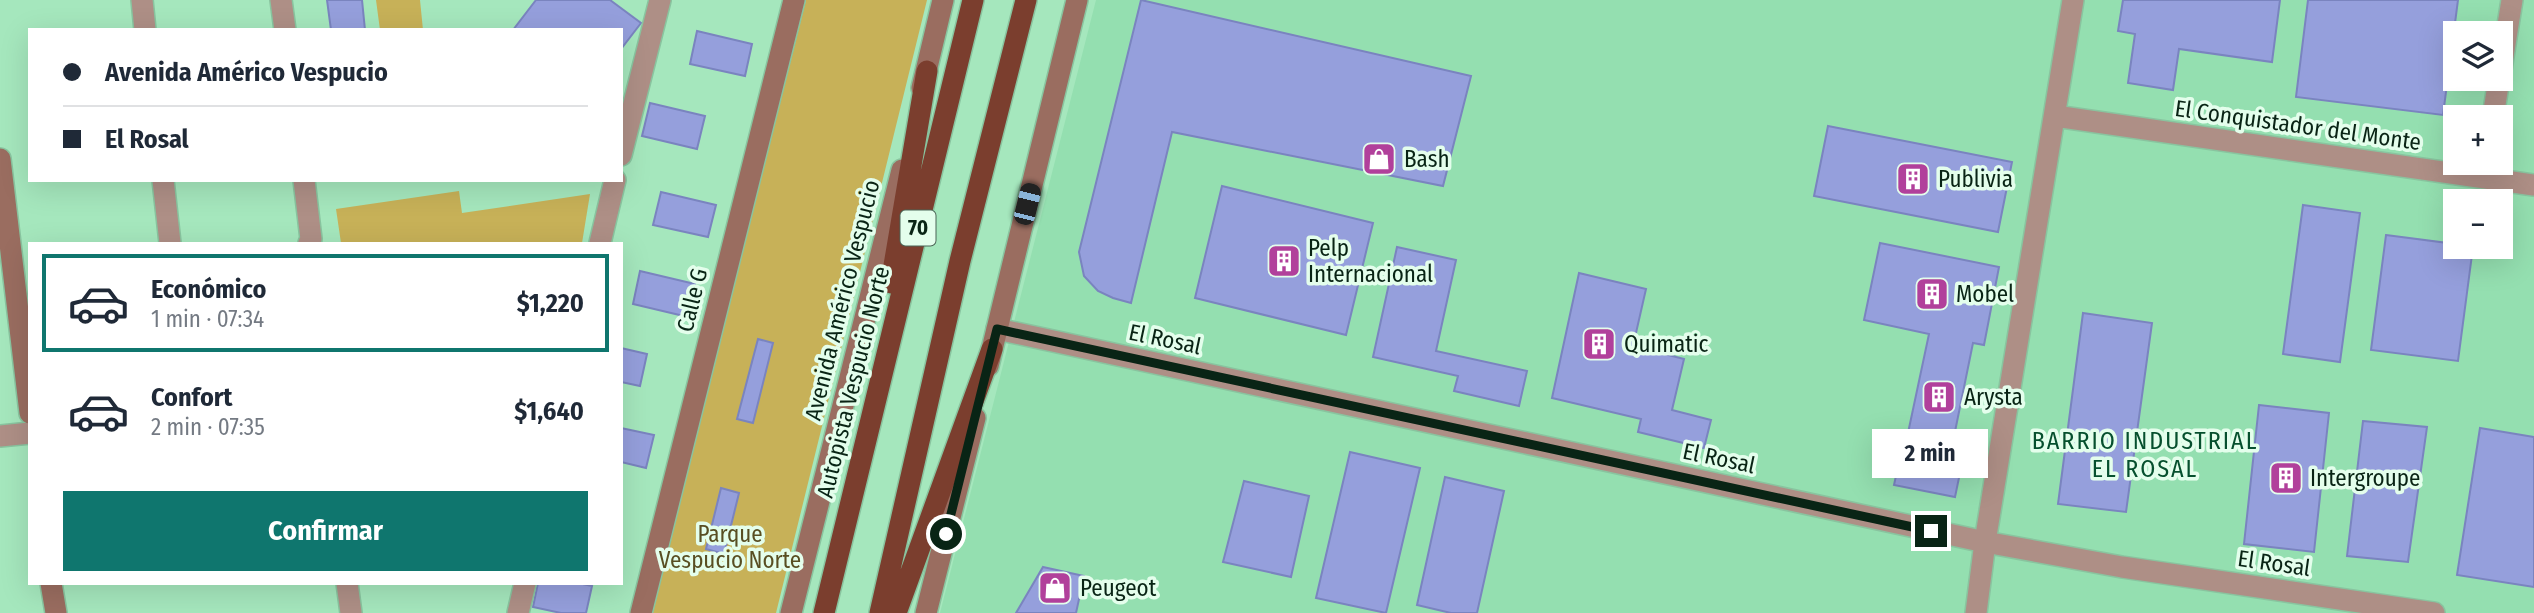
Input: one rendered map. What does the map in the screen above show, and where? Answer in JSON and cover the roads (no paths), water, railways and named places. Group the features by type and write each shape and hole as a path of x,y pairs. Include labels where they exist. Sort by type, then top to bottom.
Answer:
{"highway":[{"name":"Autopista Vespucio Norte","path":"824,613 973,0"},
{"name":"70","path":"880,613 960,261 1026,0"},
{"path":"862,455 927,71"},
{"path":"896,613 995,339"}],"main road":[{"name":"Calle G","path":"641,613 794,0"},
{"name":"Avenida Américo Vespucio","path":"791,613 943,0"},
{"path":"926,613 1077,0"},
{"path":"0,159 22,277 28,377"},
{"path":"51,585 56,613"}],"street":[{"path":"142,0 145,28"},
{"path":"281,0 285,28"},
{"path":"623,147 660,0"},
{"path":"1976,613 1985,542 2073,0"},
{"path":"2509,21 2512,0"},
{"name":"El Conquistador del Monte","path":"2055,116 2443,165"},
{"name":"El Conquistador del Monte","path":"2501,175 2534,185"},
{"path":"163,182 170,242"},
{"path":"304,182 310,242"},
{"path":"600,242 615,182"},
{"name":"El Rosal","path":"995,339 1985,542 2122,567 2434,613"},
{"path":"0,436 28,433"},
{"path":"347,585 351,613"},
{"path":"518,613 525,585"}],"place":[{"name":"Bash","path":"1379,159"},
{"name":"Publivia","path":"1913,179"},
{"name":"Pelp Internacional","path":"1284,261"},
{"name":"Mobel","path":"1932,294"},
{"name":"Quimatic","path":"1599,344"},
{"name":"Arysta","path":"1939,397"},
{"name":"Intergroupe","path":"2286,478"},
{"name":"Peugeot","path":"1055,588"}],"district":[{"name":"BARRIO INDUSTRIAL EL ROSAL","path":"2145,455"}],"park label":[{"name":"Parque Vespucio Norte","path":"730,547"}]}
